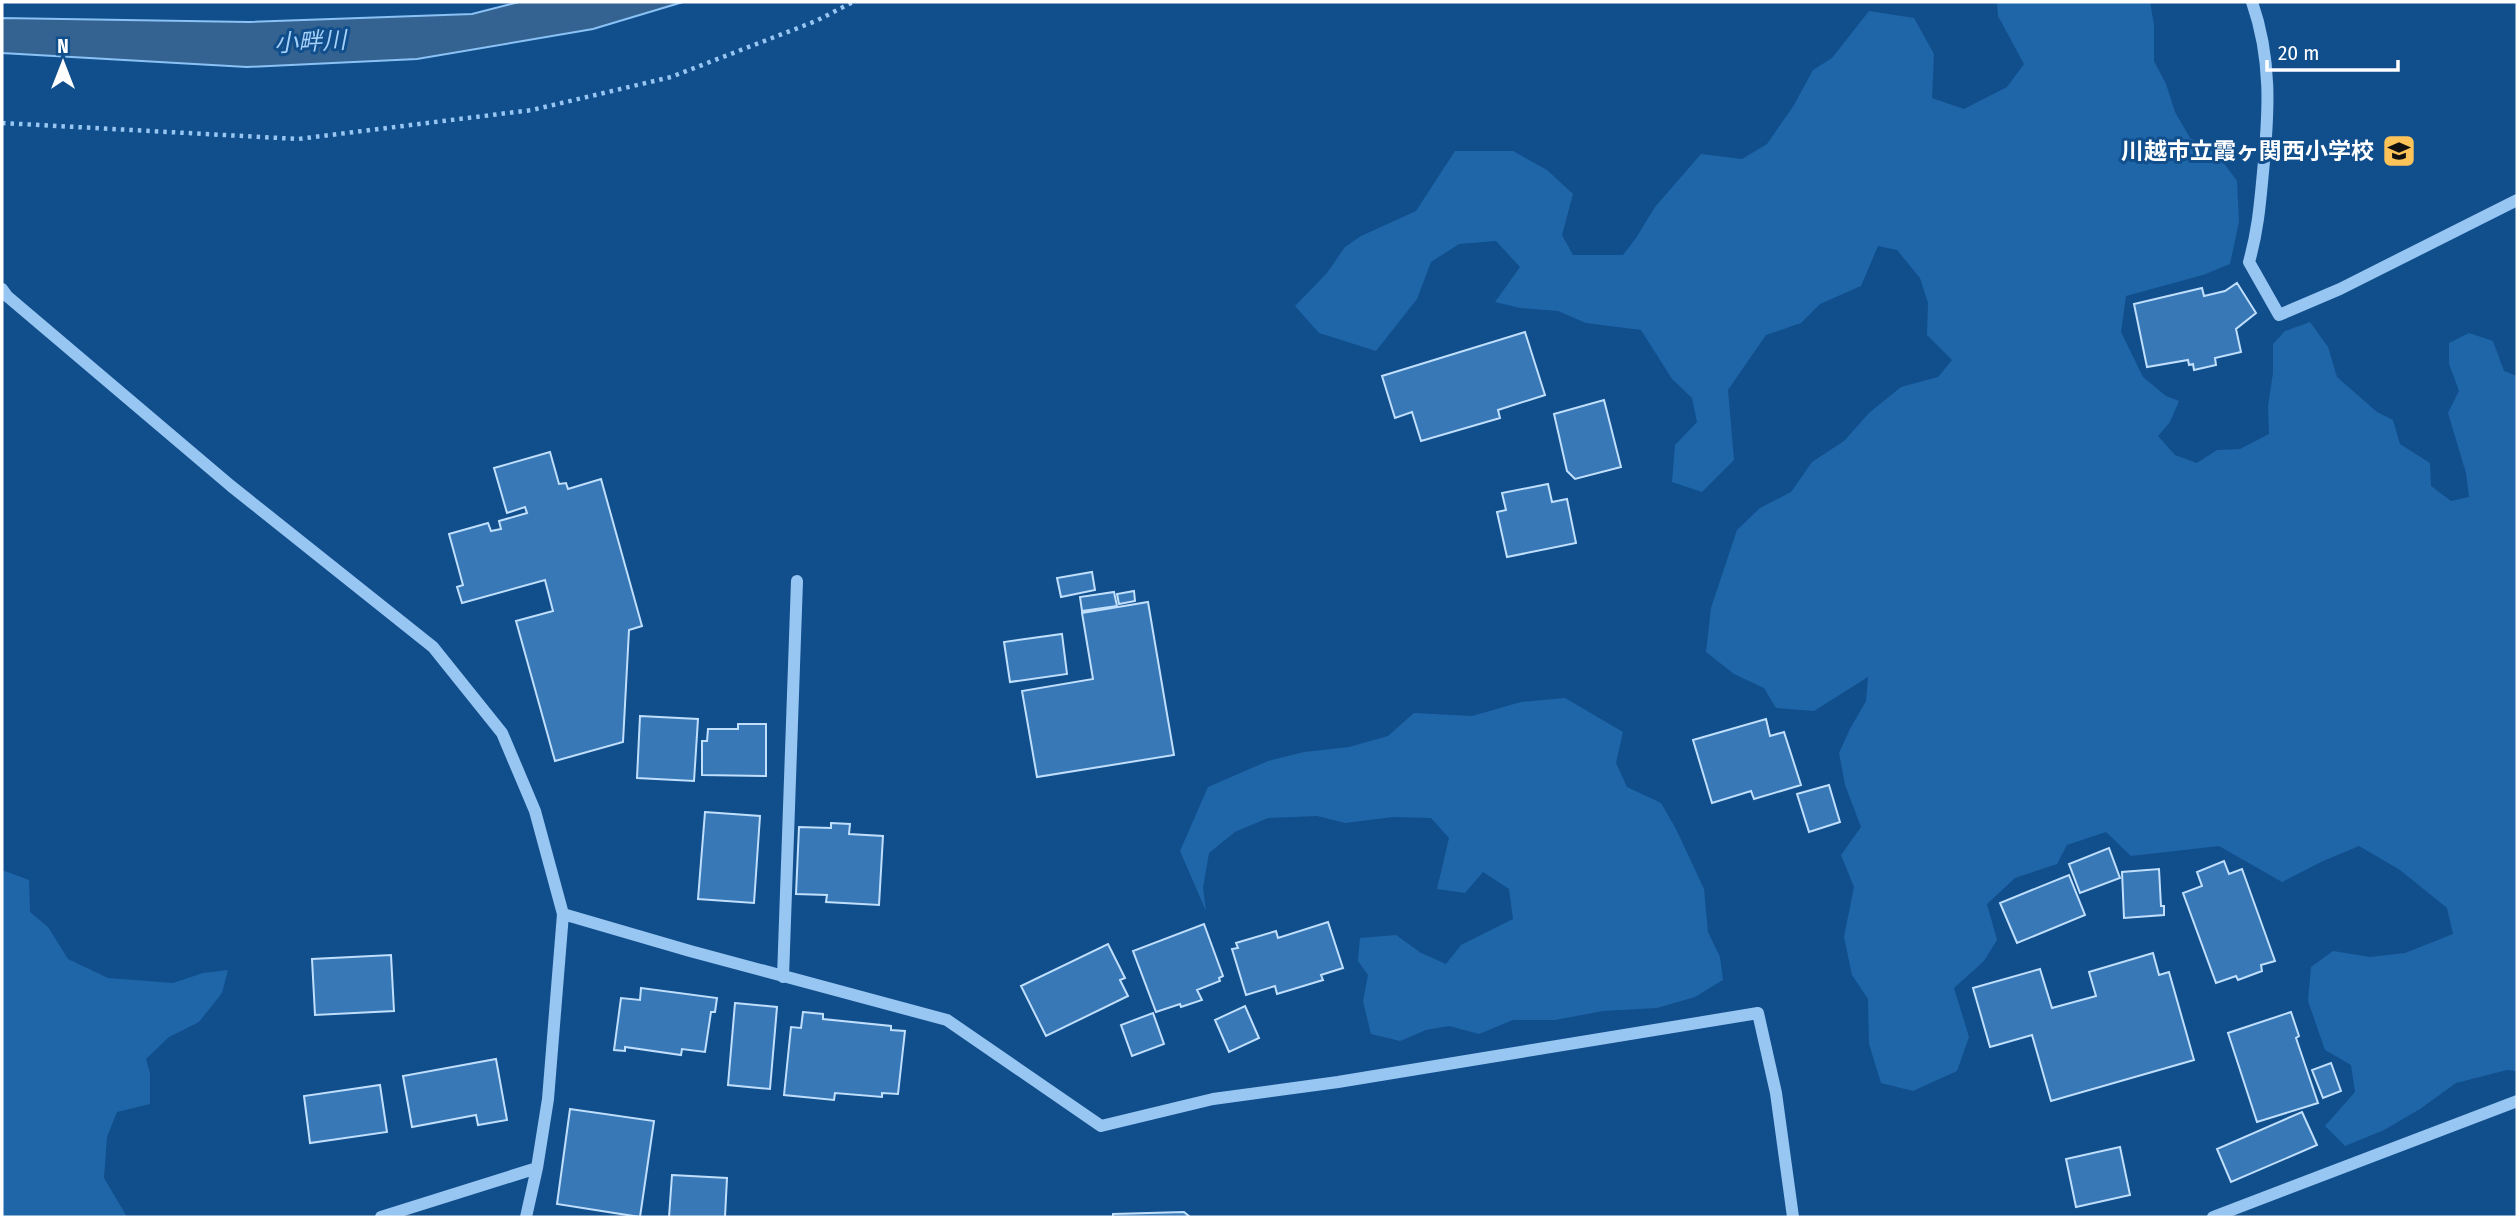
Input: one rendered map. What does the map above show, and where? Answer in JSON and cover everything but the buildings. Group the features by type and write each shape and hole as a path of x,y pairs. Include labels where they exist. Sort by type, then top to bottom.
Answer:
{"street":[{"path":"2252,2 2262,37 2269,109 2258,230 2249,262 2279,315 2340,289 2517,200"},
{"path":"2,289 231,486 433,647 502,733 536,811 563,914 548,1099 526,1217"},
{"path":"783,977 797,581"},
{"path":"563,914 783,977 947,1020 1101,1126 1213,1098 1338,1082 1758,1013 1776,1093 1793,1217"},
{"path":"2213,1217 2517,1101"},
{"path":"381,1217 537,1168"}],"path":[{"path":"2,123 298,139 532,110 671,77 816,21 853,2"}],"shaded area":[{"path":"1997,2 2150,2 2154,25 2154,61 2166,84 2175,112 2190,138 2217,154 2237,181 2239,222 2230,264 2203,275 2126,296 2121,332 2143,377 2166,396 2179,401 2170,422 2158,436 2175,455 2197,463 2217,450 2240,449 2269,434 2268,406 2273,373 2273,344 2285,331 2310,322 2328,347 2337,377 2377,412 2393,420 2400,444 2430,463 2431,486 2451,501 2469,497 2466,473 2448,413 2459,391 2449,364 2449,343 2469,333 2493,341 2504,371 2517,376 2517,1071 2507,1070 2456,1083 2384,1130 2345,1146 2325,1126 2355,1092 2351,1065 2325,1050 2308,1001 2311,967 2333,951 2370,957 2405,953 2453,934 2447,908 2400,870 2359,846 2282,882 2219,846 2131,856 2106,832 2067,845 2057,864 2015,878 1987,904 1997,940 1984,961 1954,988 1969,1037 1957,1071 1913,1091 1881,1083 1869,1044 1868,999 1852,975 1844,937 1854,887 1841,855 1861,827 1845,785 1839,753 1866,701 1868,677 1814,711 1776,708 1764,688 1734,674 1706,652 1711,608 1737,530 1760,508 1791,492 1812,462 1844,441 1869,413 1901,387 1938,377 1952,360 1927,335 1928,303 1920,278 1897,250 1878,246 1861,286 1820,304 1801,323 1766,335 1728,390 1734,460 1702,492 1672,482 1675,445 1697,422 1692,398 1672,379 1641,330 1586,323 1558,311 1520,308 1495,302 1520,267 1496,241 1459,244 1431,262 1417,299 1376,351 1319,333 1295,306 1327,273 1345,247 1361,236 1416,211 1455,151 1513,151 1547,170 1573,194 1562,235 1573,255 1623,255 1655,207 1701,154 1742,159 1767,144 1794,105 1813,70 1832,58 1869,11 1914,18 1934,54 1932,98 1964,109 2007,87 2024,64 1998,16"},
{"path":"1565,698 1623,732 1616,763 1627,787 1661,803 1704,889 1708,932 1720,957 1723,980 1695,997 1657,1008 1603,1011 1555,1020 1513,1020 1479,1034 1449,1026 1426,1030 1400,1041 1371,1034 1363,1001 1368,975 1358,961 1360,938 1396,935 1421,953 1446,964 1461,945 1513,919 1509,889 1483,872 1465,893 1437,889 1449,838 1431,818 1393,817 1345,823 1317,816 1268,818 1235,832 1209,853 1203,888 1206,911 1180,851 1208,787 1268,761 1304,752 1349,747 1388,736 1414,713 1472,716 1521,702"},
{"path":"2,870 29,880 30,912 48,927 68,959 108,978 173,983 203,973 228,970 222,993 199,1022 169,1037 146,1059 150,1073 150,1104 117,1112 107,1137 104,1178 127,1217 2,1217"}],"water":[{"name":"小畔川","path":"519,2 683,2 593,29 417,59 247,67 2,53 2,18 249,22 472,14"}],"place":[{"name":"川越市立霞ヶ関西小学校","path":"2399,151"}]}
